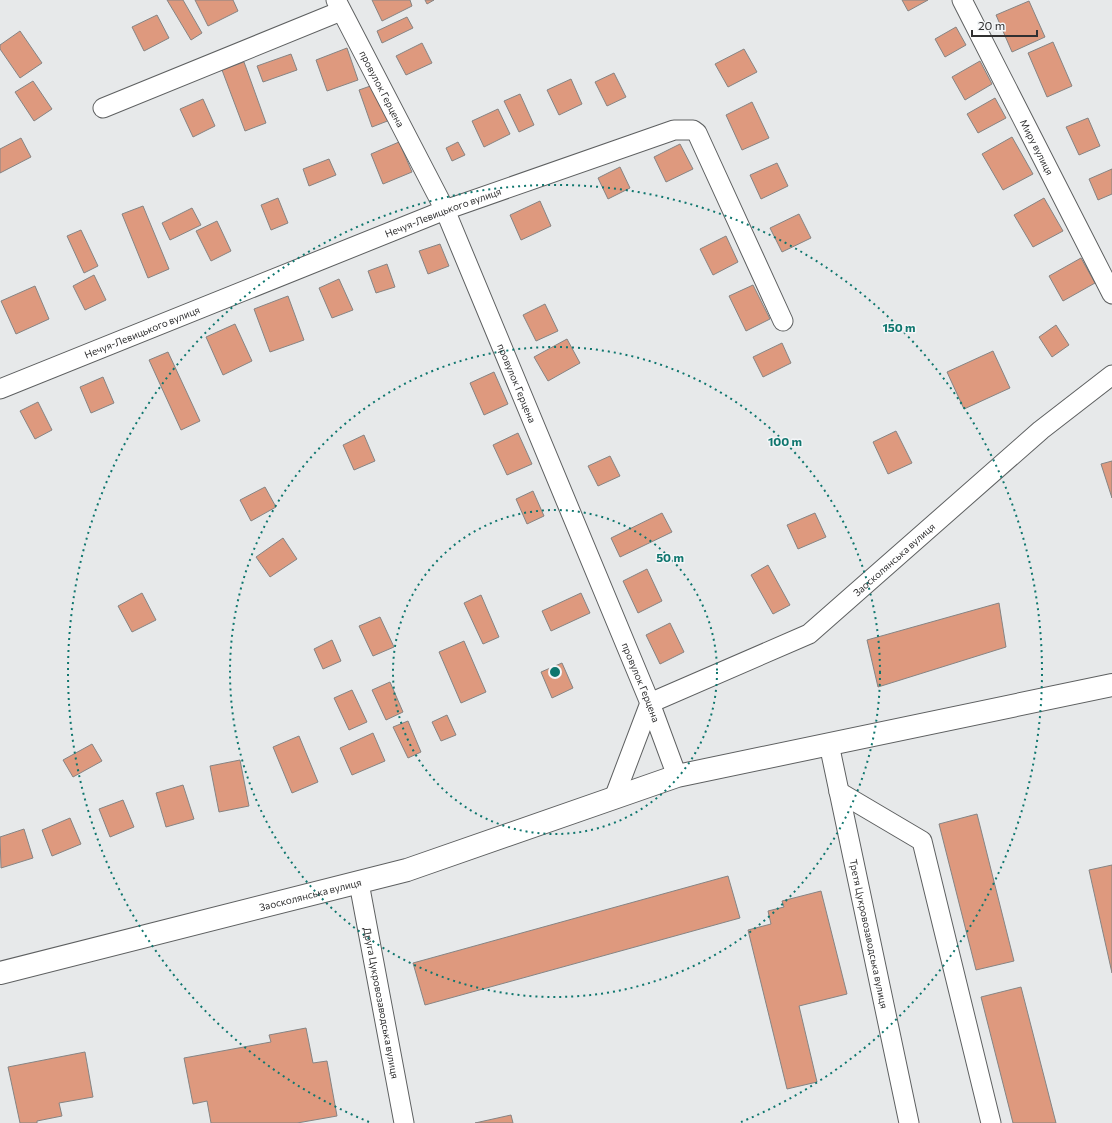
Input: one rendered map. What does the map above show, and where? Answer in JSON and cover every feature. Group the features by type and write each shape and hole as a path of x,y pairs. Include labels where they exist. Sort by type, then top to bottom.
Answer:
{"street":[{"name":"Миру вулиця","path":"962,0 1112,294"},
{"path":"103,108 339,6"},
{"name":"провулок Герцена","path":"339,6 445,210 650,703 677,776"},
{"name":"Нечуя-Левицького вулиця","path":"0,389 445,210 674,130 693,130 697,133 783,321"},
{"name":"Заосколянська вулиця","path":"650,703 809,634 1041,430 1112,375"},
{"name":"Заосколянська вулиця","path":"0,972 407,870 677,776 1112,685"},
{"path":"614,798 650,703"},
{"name":"Третя Цукровозаводська вулиця","path":"829,744 909,1123"},
{"path":"838,792 922,841 991,1123"},
{"name":"Друга Цукровозаводська вулиця","path":"358,883 404,1123"}],"building":[{"path":"167,0 183,0 202,33 191,40"},
{"path":"195,0 233,0 238,11 208,26"},
{"path":"372,0 410,0 412,6 382,21"},
{"path":"425,0 434,0 427,4"},
{"path":"902,0 928,0 908,11"},
{"path":"1029,1 1045,37 1012,52 996,15"},
{"path":"157,15 169,38 144,51 132,27"},
{"path":"407,17 413,28 382,43 377,31"},
{"path":"956,27 966,45 945,57 935,39"},
{"path":"20,31 42,63 20,78 0,49 0,45"},
{"path":"1053,42 1072,86 1047,97 1028,53"},
{"path":"422,43 432,63 406,75 396,56"},
{"path":"347,48 358,80 327,91 316,60"},
{"path":"744,49 757,72 728,87 715,64"},
{"path":"291,54 297,70 263,82 257,66"},
{"path":"980,61 992,84 965,100 952,77"},
{"path":"244,62 266,123 245,131 222,70"},
{"path":"614,73 626,97 607,106 595,82"},
{"path":"571,79 582,104 559,115 547,90"},
{"path":"33,81 52,109 34,121 15,92"},
{"path":"376,84 390,120 372,127 359,90"},
{"path":"520,94 534,125 519,132 504,101"},
{"path":"995,98 1006,118 978,133 967,114"},
{"path":"203,99 215,126 193,137 180,109"},
{"path":"752,102 769,138 742,150 726,115"},
{"path":"498,109 510,134 484,147 472,121"},
{"path":"1088,118 1100,146 1079,155 1066,127"},
{"path":"1012,137 1033,174 1003,190 982,154"},
{"path":"21,138 31,157 0,173 0,149"},
{"path":"399,142 412,172 383,184 371,154"},
{"path":"458,142 465,155 452,161 446,148"},
{"path":"680,144 693,169 666,182 654,157"},
{"path":"329,159 336,175 309,186 303,169"},
{"path":"777,163 788,186 761,199 750,175"},
{"path":"620,167 630,188 608,199 598,178"},
{"path":"1112,169 1112,194 1098,200 1089,179"},
{"path":"278,198 288,223 271,230 261,205"},
{"path":"1044,198 1063,231 1033,247 1014,215"},
{"path":"540,201 551,226 521,240 510,215"},
{"path":"143,206 169,269 148,278 122,214"},
{"path":"192,208 201,225 170,240 162,223"},
{"path":"799,214 811,238 782,252 770,228"},
{"path":"217,221 231,251 211,261 196,231"},
{"path":"81,230 98,266 84,273 67,236"},
{"path":"726,236 738,262 713,275 700,249"},
{"path":"440,244 449,266 428,274 419,251"},
{"path":"1081,258 1095,283 1063,301 1049,276"},
{"path":"387,264 395,287 376,293 368,271"},
{"path":"94,275 106,300 85,310 73,286"},
{"path":"339,279 353,310 332,318 319,288"},
{"path":"753,285 770,319 746,331 729,296"},
{"path":"35,286 49,319 16,334 1,301"},
{"path":"288,296 304,340 270,352 254,309"},
{"path":"545,304 558,331 536,341 523,315"},
{"path":"235,324 252,361 223,375 206,337"},
{"path":"1056,325 1069,345 1052,357 1039,337"},
{"path":"567,339 580,363 548,381 534,357"},
{"path":"782,343 791,363 763,377 753,357"},
{"path":"993,351 1010,388 964,409 947,372"},
{"path":"168,352 200,421 181,430 149,360"},
{"path":"494,372 508,404 484,415 470,383"},
{"path":"103,377 114,403 91,413 80,387"},
{"path":"38,402 52,430 35,439 20,411"},
{"path":"896,431 912,463 888,474 873,442"},
{"path":"518,433 532,464 507,475 493,445"},
{"path":"364,435 375,461 354,470 343,445"},
{"path":"610,456 620,476 598,486 588,466"},
{"path":"1112,461 1112,498 1101,464"},
{"path":"265,487 276,507 251,521 240,500"},
{"path":"533,491 544,516 527,524 516,499"},
{"path":"662,513 672,532 620,557 611,538"},
{"path":"815,513 826,537 798,549 787,525"},
{"path":"283,538 297,559 270,577 256,557"},
{"path":"768,565 790,605 773,614 751,575"},
{"path":"647,569 662,601 638,613 623,581"},
{"path":"142,593 156,620 132,632 118,606"},
{"path":"581,593 590,613 551,631 542,611"},
{"path":"481,595 499,637 483,644 464,603"},
{"path":"999,603 1006,647 878,687 867,640"},
{"path":"380,617 394,647 373,656 359,626"},
{"path":"670,623 684,652 660,664 646,635"},
{"path":"332,640 341,661 323,669 314,649"},
{"path":"464,641 486,692 461,703 439,652"},
{"path":"562,663 573,688 552,698 541,672"},
{"path":"390,682 403,712 386,720 372,690"},
{"path":"352,690 367,722 349,730 334,698"},
{"path":"447,715 456,735 441,741 432,722"},
{"path":"408,721 421,752 408,758 393,727"},
{"path":"373,733 385,761 352,775 340,748"},
{"path":"299,736 318,782 292,793 273,747"},
{"path":"92,744 102,761 73,777 63,760"},
{"path":"240,760 249,806 219,812 210,766"},
{"path":"183,785 194,819 166,827 156,793"},
{"path":"123,800 134,827 110,837 99,809"},
{"path":"977,814 1014,961 976,970 939,824"},
{"path":"70,818 81,844 52,856 42,830"},
{"path":"24,829 33,858 1,868 0,837"},
{"path":"1112,865 1112,973 1089,870"},
{"path":"728,876 740,918 425,1005 413,963"},
{"path":"821,891 847,994 799,1006 817,1082 787,1089 748,930 771,924 768,911 784,907 782,901"},
{"path":"1021,987 1056,1123 1013,1123 981,997"},
{"path":"306,1028 313,1063 327,1061 337,1116 297,1123 211,1123 207,1101 193,1104 184,1058 271,1042 269,1035"},
{"path":"85,1052 93,1097 59,1103 62,1116 37,1121 37,1123 20,1123 8,1067"},
{"path":"511,1115 513,1123 475,1123"}]}
